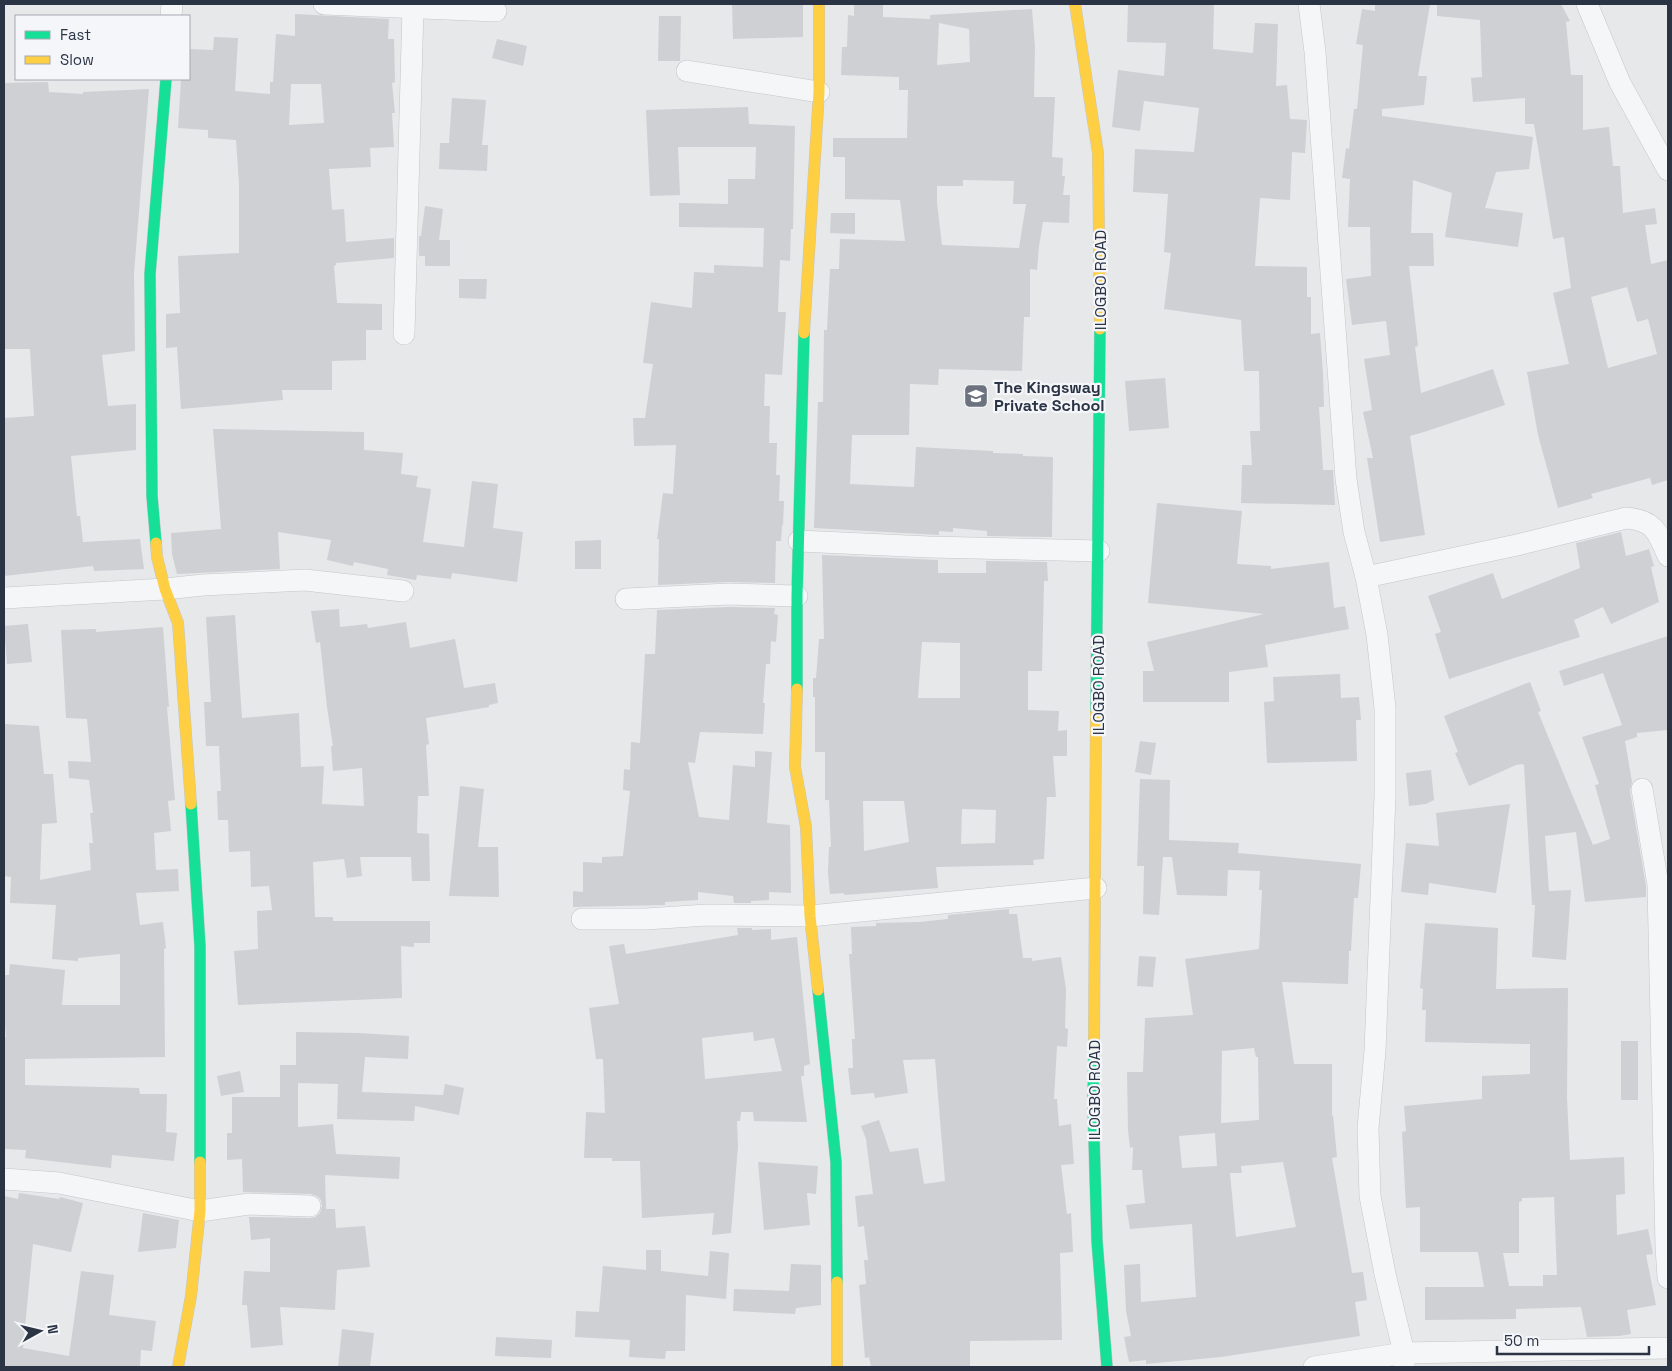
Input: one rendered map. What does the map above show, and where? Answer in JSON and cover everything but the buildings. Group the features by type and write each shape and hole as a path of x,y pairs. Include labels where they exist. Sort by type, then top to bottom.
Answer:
{"street":[{"path":"324,4 496,11"},
{"path":"819,4 819,92 804,340 797,596 798,672 795,767 806,827 810,916 836,1162 837,1367"},
{"name":"ILOGBO ROAD","path":"1075,4 1098,153 1100,306 1093,1102 1097,1241 1106,1367"},
{"path":"1310,4 1346,479 1354,532 1366,577 1386,708 1375,1051 1368,1128 1370,1196 1404,1360"},
{"path":"1587,4 1620,83 1668,170"},
{"path":"404,334 413,7"},
{"path":"687,70 819,92"},
{"path":"166,80 150,274 152,496 157,557 165,589 178,623 200,946 200,1211 191,1296 178,1367"},
{"path":"1366,577 1517,545 1626,518 1638,519 1649,523 1658,533 1668,556"},
{"path":"799,541 929,547 1098,551"},
{"path":"4,598 305,580 403,591"},
{"path":"626,598 729,594 797,596"},
{"path":"1642,789 1663,884 1666,1246 1668,1278"},
{"path":"582,919 646,920 707,915 810,916 1096,888"},
{"path":"4,1179 59,1183 200,1211 250,1204 310,1206"},
{"path":"1314,1367 1404,1360 1668,1348"}],"traffic: fast":[{"path":"156,543 152,496 150,274 166,80"},
{"path":"1096,711 1100,329"},
{"path":"797,689 797,596 804,333"},
{"path":"191,804 200,946 200,1162"},
{"path":"818,990 836,1162 837,1282"},
{"path":"1094,1046 1093,1103 1097,1241 1107,1367"}],"traffic: slow":[{"path":"804,333 819,92 819,4"},
{"path":"1075,4 1098,153 1100,329"},
{"path":"156,543 157,557 165,589 178,623 191,804"},
{"path":"797,689 795,767 806,827 810,916 818,990"},
{"path":"1094,1046 1096,711"},
{"path":"178,1367 191,1296 200,1211 200,1162"},
{"path":"837,1282 837,1367"}],"place":[{"name":"The Kingsway Private School","path":"976,396"}]}
